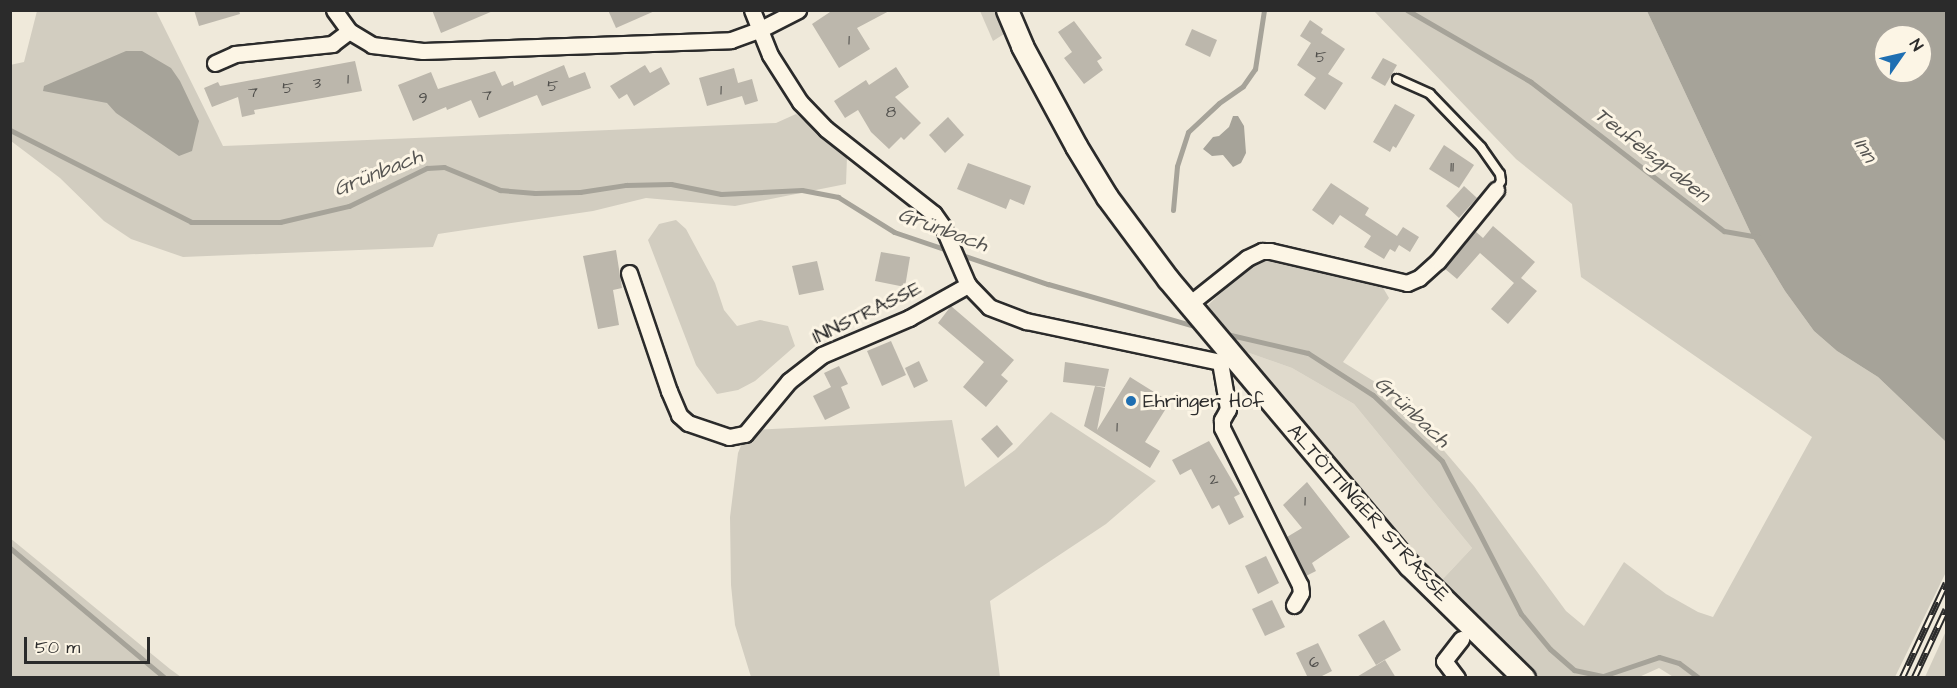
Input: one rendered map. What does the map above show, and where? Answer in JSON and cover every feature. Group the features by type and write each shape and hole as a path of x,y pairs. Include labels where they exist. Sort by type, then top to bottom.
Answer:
{"main road":[{"name":"ALTÖTTINGER STRASSE","path":"1007,10 1022,46 1076,146 1107,197 1225,356 1410,566 1524,678"}],"street":[{"path":"334,10 350,31 372,45 423,51 731,40 759,30 798,10"},
{"path":"752,10 778,70 800,102 826,129 929,209 946,234 968,285 989,307 1026,321 1225,356 1228,409 1222,420 1222,428 1300,585 1301,593 1294,605"},
{"path":"215,63 235,54 332,44 350,31"},
{"path":"1192,310 1247,258 1262,251 1270,251 1396,283 1407,283 1419,278 1438,261 1496,190"},
{"name":"INNSTRASSE","path":"629,273 669,391 680,415 688,423 729,436 745,434 789,381 822,355 909,318 968,285"},
{"path":"1457,678 1444,661 1461,639"}],"lane":[{"path":"1397,79 1430,93 1467,132 1500,174 1501,181 1496,190"}],"shaded area":[{"path":"37,11 156,11 223,146 776,123 796,114 847,157 846,184 735,206 646,198 593,211 438,234 433,247 183,257 131,239 104,221 60,178 11,141 10,65 24,62"},
{"path":"980,11 995,11 1004,34 993,41"},
{"path":"1374,11 1647,11 1753,238 1785,291 1814,331 1837,351 1878,377 1946,442 1946,572 1895,677 1675,678 1659,668 1639,677 1537,677 1477,621 1441,581 1472,548 1354,404 1292,368 1238,349 1206,307 1246,269 1268,259 1382,286 1389,298 1343,362 1388,390 1423,426 1474,486 1566,611 1584,626 1624,562 1666,594 1698,612 1713,617 1812,437 1581,277 1572,204 1516,159"},
{"path":"676,220 686,229 715,283 724,310 737,326 760,320 788,326 795,346 755,381 738,390 717,394 696,365 648,240 659,224"},
{"path":"1238,349 1292,368 1354,404 1472,548 1441,581 1408,547"},
{"path":"1051,412 1156,481 1106,524 990,601 1000,677 751,677 735,625 731,585 730,517 738,453 743,441 753,430 952,420 965,487 1015,450"},
{"path":"10,538 170,669 181,677 11,677"},
{"path":"1946,631 1946,677 1925,677"}],"water":[{"name":"Inn","path":"1647,11 1946,11 1946,442 1878,377 1837,351 1814,331 1785,291 1753,238"},
{"path":"126,51 142,51 171,68 180,81 199,121 192,151 179,156 116,113 107,103 43,91 44,86"},
{"path":"1233,116 1238,116 1244,126 1246,153 1241,163 1233,167 1223,155 1212,156 1203,149 1213,137 1219,136 1229,127"}],"building":[{"path":"194,10 239,10 240,14 199,26"},
{"path":"432,10 493,10 493,11 441,33"},
{"path":"608,10 657,10 616,28"},
{"path":"833,10 891,10 857,28 870,49 839,68 812,24"},
{"path":"1310,20 1323,29 1321,33 1345,49 1328,74 1343,83 1325,110 1304,95 1316,78 1297,65 1311,43 1300,36"},
{"path":"1074,21 1102,58 1097,61 1103,70 1084,84 1064,58 1072,52 1058,32"},
{"path":"1192,29 1217,40 1210,57 1185,45"},
{"path":"1383,58 1397,65 1385,86 1371,78"},
{"path":"355,61 362,91 254,110 255,114 242,117 238,97 212,107 204,88 218,82 220,86"},
{"path":"564,65 569,78 585,72 591,88 542,106 537,95 479,118 471,100 447,110 446,107 413,121 398,85 431,72 438,89 495,71 502,86 513,81 514,86"},
{"path":"645,65 650,73 661,67 670,84 634,106 627,94 619,99 610,86"},
{"path":"896,67 909,87 895,97 921,123 904,140 901,137 889,149 871,132 858,110 845,118 834,101 866,80 869,85"},
{"path":"734,68 738,83 752,79 758,101 745,105 742,96 707,106 699,78"},
{"path":"1395,104 1415,115 1396,148 1393,146 1390,152 1373,142"},
{"path":"948,117 964,135 945,153 929,135"},
{"path":"1444,145 1474,165 1459,188 1429,169"},
{"path":"968,163 1031,186 1024,205 1010,199 1006,209 957,189"},
{"path":"1331,183 1369,208 1365,215 1397,236 1403,227 1419,237 1410,252 1399,245 1395,252 1390,249 1384,259 1364,247 1371,236 1340,215 1333,225 1312,210"},
{"path":"1464,186 1477,198 1459,218 1446,206"},
{"path":"1493,226 1535,262 1521,278 1537,291 1508,324 1491,309 1514,283 1480,253 1457,279 1444,268 1475,231 1483,238"},
{"path":"616,250 622,288 613,290 619,325 598,329 583,256"},
{"path":"881,252 910,257 905,287 875,281"},
{"path":"817,261 824,290 799,295 792,266"},
{"path":"951,306 1014,360 1001,375 1008,381 986,407 963,387 984,362 938,323"},
{"path":"891,341 906,375 882,386 867,351"},
{"path":"919,361 928,381 914,388 905,368"},
{"path":"1065,362 1109,369 1105,387 1063,382"},
{"path":"839,366 848,384 841,387 850,408 825,420 813,396 831,387 824,373"},
{"path":"1130,377 1170,402 1145,442 1160,451 1150,468 1084,426 1095,386 1105,388 1097,430"},
{"path":"997,425 1013,444 998,458 981,439"},
{"path":"1209,441 1240,494 1234,497 1244,517 1229,525 1219,505 1212,509 1191,469 1180,475 1172,460"},
{"path":"1307,482 1350,537 1312,563 1316,571 1306,576 1287,537 1302,528 1283,505"},
{"path":"1266,556 1279,583 1258,594 1245,566"},
{"path":"1272,600 1285,627 1265,636 1252,609"},
{"path":"1384,620 1401,650 1376,665 1358,635"},
{"path":"1318,643 1332,671 1318,678 1308,678 1296,653"},
{"path":"1385,660 1396,678 1355,678"}],"waterway":[{"path":"1173,210 1177,166 1188,132 1219,103 1243,86 1255,69 1264,10"},
{"name":"Teufelsgraben","path":"1407,10 1531,82 1724,231 1758,237"},
{"name":"Grünbach","path":"10,130 191,222 280,222 349,206 427,168 444,167 500,190 535,193 580,192 626,185 671,184 721,194 802,190 838,197 894,232 1048,284 1201,328"},
{"name":"Grünbach","path":"1222,333 1308,353 1373,395 1442,461 1521,614 1550,649 1574,670 1603,676 1659,657 1679,663 1699,678"},
{"path":"10,548 165,678"}],"railway":[{"path":"1902,678 1946,583"},
{"path":"1914,678 1946,609"}],"place":[{"name":"Ehringer Hof","path":"1131,401"}]}
